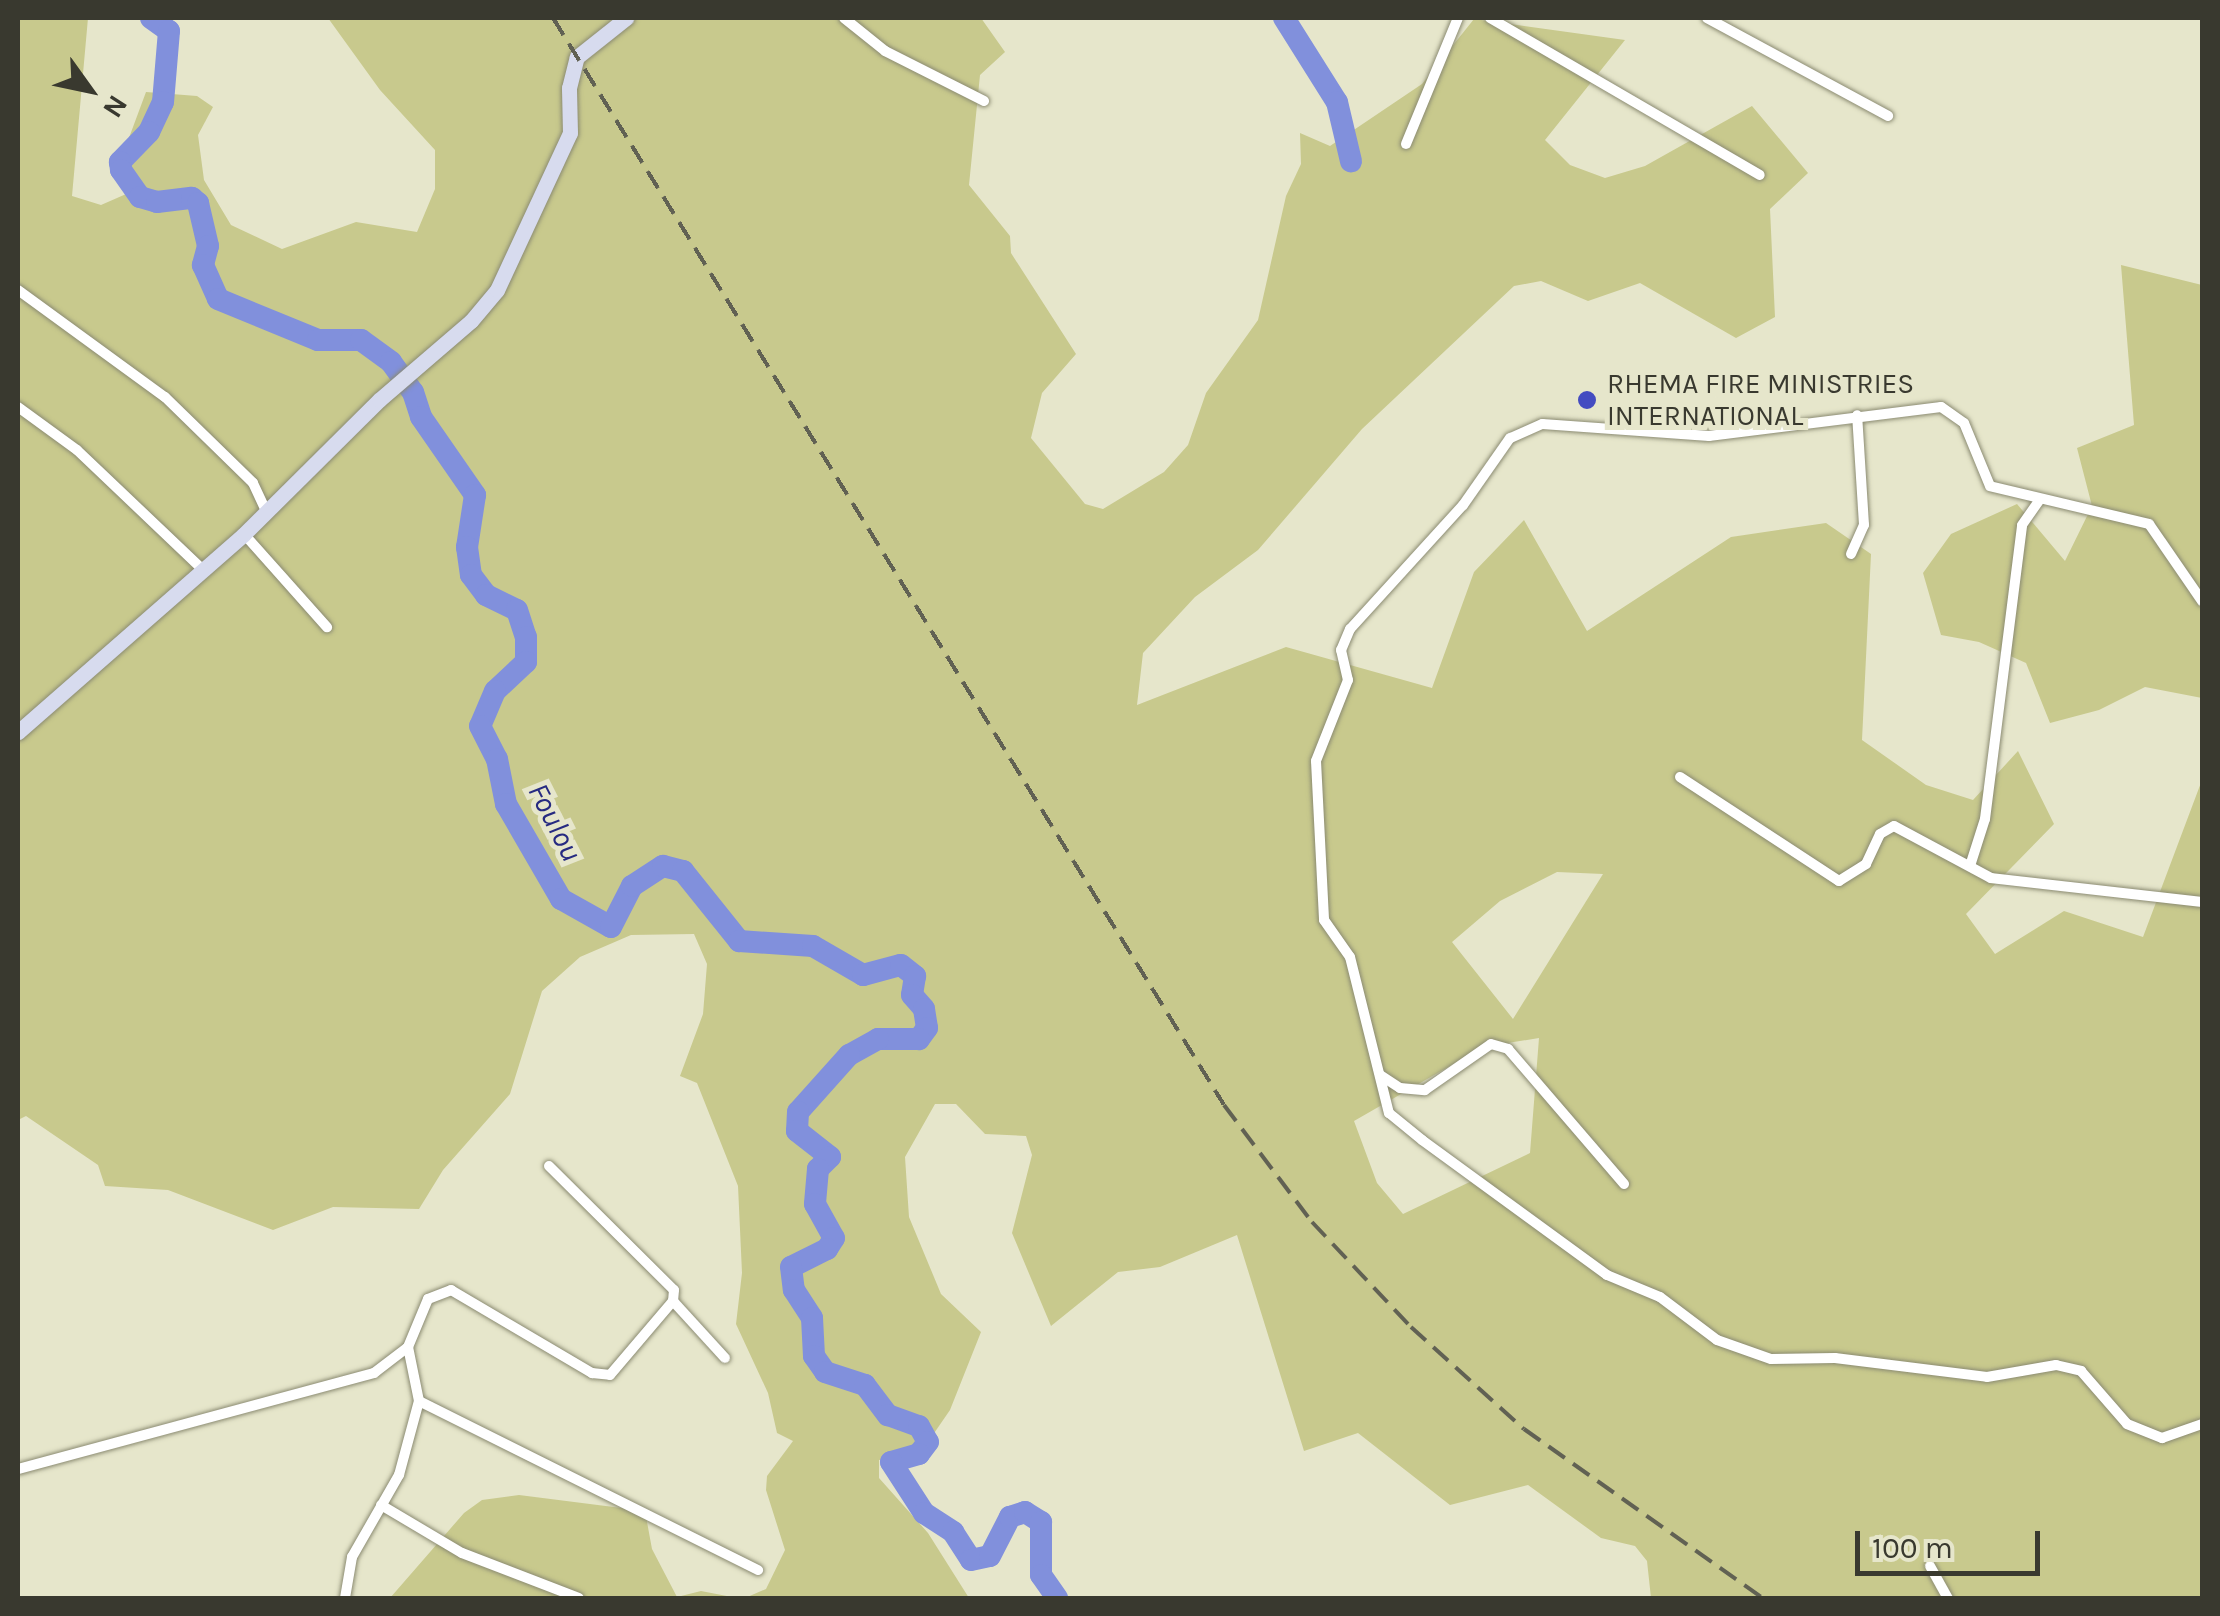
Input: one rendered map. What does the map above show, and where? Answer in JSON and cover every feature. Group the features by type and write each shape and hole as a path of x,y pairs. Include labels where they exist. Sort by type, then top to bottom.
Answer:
{"street":[{"path":"18,732 267,513 379,400 448,341 497,290 570,133 570,88 578,57 626,18"},
{"path":"844,18 886,51 984,101"},
{"path":"1406,144 1458,18"},
{"path":"1490,18 1760,175"},
{"path":"1707,18 1888,116"},
{"path":"18,290 165,397 253,483 267,513"},
{"path":"2202,601 2149,524 2039,501 1990,486 1964,423 1941,407 1709,436 1542,424 1510,438 1463,505 1350,629 1341,650 1348,680 1316,762 1324,920 1350,957 1390,1113 1422,1140 1607,1275 1660,1296 1717,1340 1772,1358 1834,1358 1987,1376 2056,1365 2081,1371 2127,1424 2162,1438 2202,1424"},
{"path":"18,408 77,450 204,570"},
{"path":"1851,554 1864,526 1857,415"},
{"path":"1970,866 1985,819 2022,525 2039,501"},
{"path":"244,534 327,627"},
{"path":"1680,777 1839,881 1866,864 1880,834 1894,826 1991,878 2202,902"},
{"path":"1380,1076 1400,1088 1425,1090 1491,1044 1508,1049 1624,1184"},
{"path":"18,1468 374,1373 408,1347 428,1300 451,1290 592,1374 610,1374 673,1301 674,1290 549,1166"},
{"path":"673,1301 725,1358"},
{"path":"345,1598 352,1557 398,1475 419,1400 408,1347"},
{"path":"419,1400 758,1570"},
{"path":"381,1505 462,1552 579,1598"},
{"path":"1930,1566 1948,1598"}],"green space":[{"path":"18,18 88,18 72,196 101,205 133,191 120,162 146,92 197,96 213,107 198,135 204,180 231,225 282,249 356,222 417,232 435,189 435,150 380,90 328,18 981,18 1005,52 980,75 969,185 1010,236 1011,253 1076,354 1042,393 1031,438 1085,504 1103,509 1164,472 1188,445 1206,393 1258,320 1286,196 1301,164 1300,133 1330,146 1422,84 1474,19 1625,40 1545,140 1570,165 1605,178 1645,166 1752,106 1808,173 1770,209 1775,317 1736,338 1640,283 1588,301 1541,281 1514,286 1362,429 1258,550 1195,597 1143,653 1137,705 1286,647 1432,688 1474,572 1524,520 1587,631 1731,537 1826,523 1871,554 1862,740 1926,785 1973,800 2018,751 2054,824 1966,914 1995,954 2064,911 2143,937 2202,780 2202,1598 1651,1598 1647,1561 1635,1546 1601,1538 1528,1485 1450,1505 1358,1433 1304,1451 1237,1235 1160,1267 1118,1272 1051,1326 1012,1233 1032,1155 1026,1136 985,1134 956,1104 935,1104 905,1157 909,1217 941,1294 981,1332 950,1410 928,1442 919,1454 879,1460 879,1478 928,1533 969,1598 745,1598 766,1589 785,1550 766,1490 767,1476 793,1441 777,1433 768,1393 736,1324 742,1273 738,1186 697,1083 680,1076 703,1014 707,964 694,934 631,935 580,957 542,991 510,1094 443,1170 419,1209 333,1207 273,1230 168,1190 105,1186 98,1165 26,1116 18,1120","holes":["1557,872 1603,874 1513,1019 1452,942 1500,901","1539,1038 1530,1153 1403,1214 1377,1183 1354,1121 1483,1047"]},
{"path":"2121,265 2202,285 2202,698 2145,687 2099,710 2050,723 2026,663 1979,642 1941,635 1923,573 1951,534 2017,504 2065,561 2092,506 2077,448 2134,425"},
{"path":"519,1495 645,1511 652,1549 677,1597 701,1591 737,1598 390,1598 464,1513 482,1500"}],"waterway":[{"name":"Foulou","path":"151,18 169,31 163,102 149,132 120,162 121,170 140,197 157,202 192,198 198,203 208,246 203,265 218,299 318,340 361,340 391,362 413,392 421,417 475,495 467,547 471,575 486,595 517,610 526,637 526,662 495,691 480,726 497,759 506,804 561,899 611,927 632,886 663,866 683,871 739,941 813,946 863,975 901,965 915,976 912,995 924,1009 927,1028 919,1039 878,1039 849,1055 798,1112 797,1131 830,1157 818,1169 815,1204 834,1238 827,1249 791,1267 794,1290 812,1318 814,1356 825,1372 865,1385 888,1415 919,1426 928,1442 919,1454 891,1462 924,1513 953,1532 971,1560 990,1556 1010,1517 1025,1512 1041,1522 1041,1575 1057,1598"},
{"path":"1284,18 1337,102 1351,161"}],"railway":[{"path":"553,18 1224,1105 1312,1222 1411,1327 1524,1429 1763,1598"}],"place":[{"name":"RHEMA FIRE MINISTRIES INTERNATIONAL","path":"1587,400"}]}
